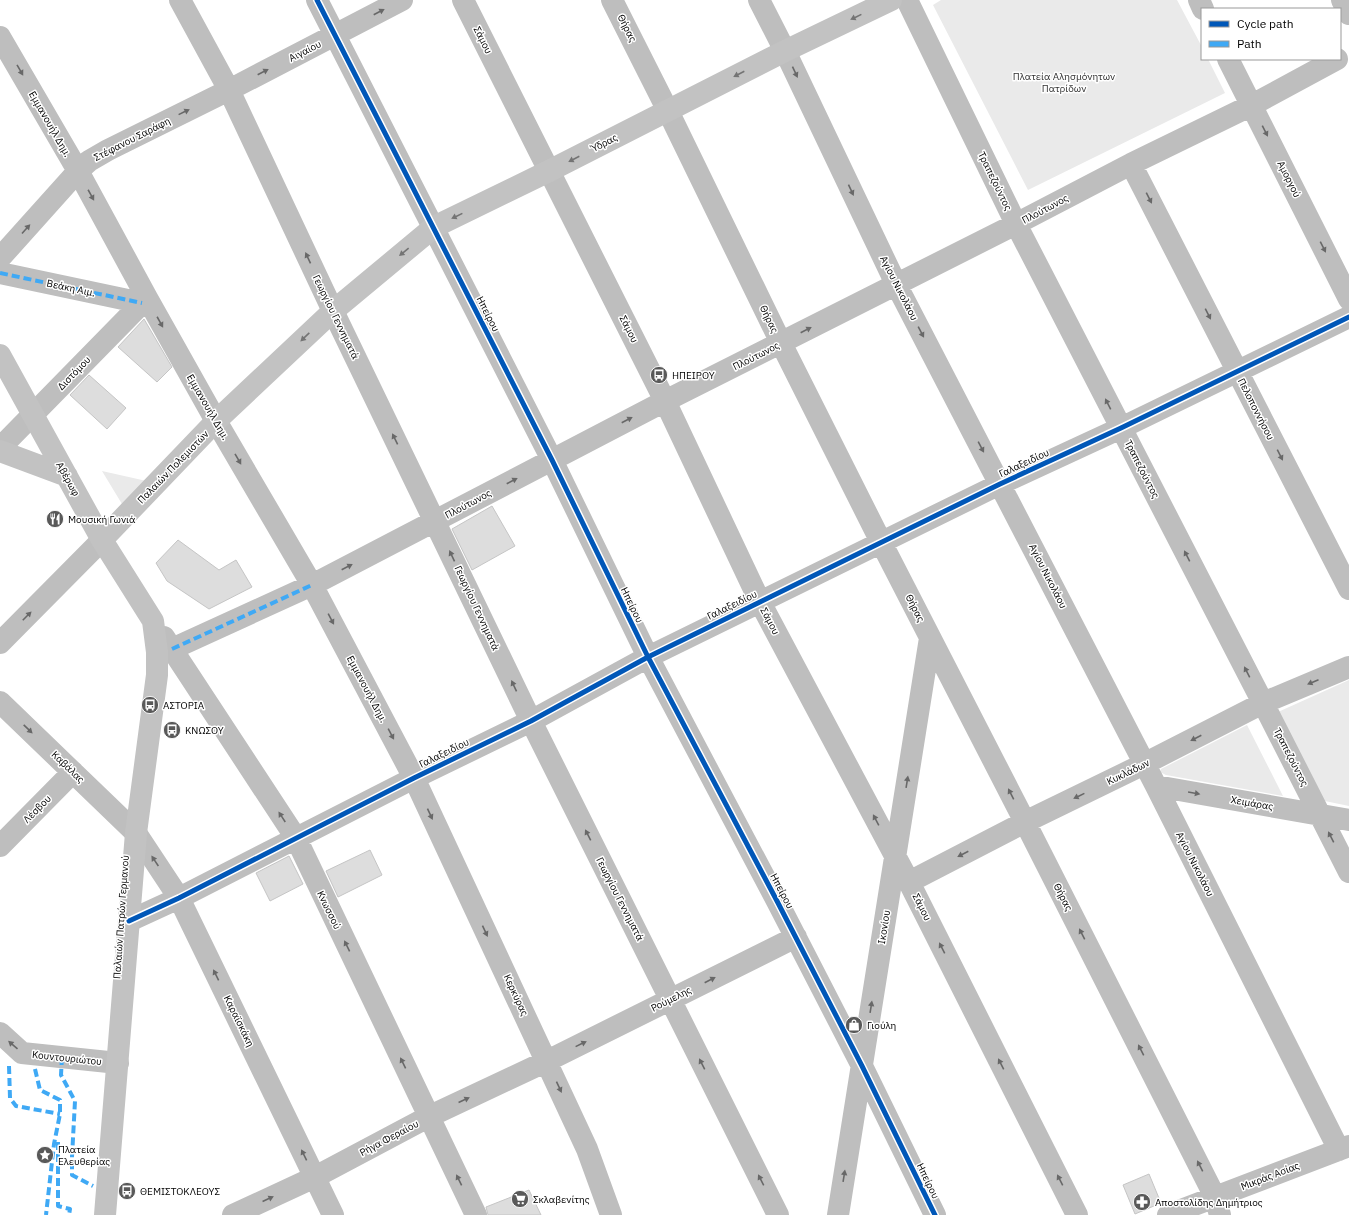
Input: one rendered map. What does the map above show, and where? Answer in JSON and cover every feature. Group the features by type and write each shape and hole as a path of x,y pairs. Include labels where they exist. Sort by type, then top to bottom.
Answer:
{"street":[{"name":"Γεωργίου Γεννηματά","path":"180,0 229,90 531,721 778,1215"},
{"name":"Ηπείρου","path":"318,0 552,460 648,657 796,937 862,1066 935,1215"},
{"name":"Αιγαίου","path":"229,90 402,0"},
{"name":"Σάμου","path":"463,0 665,401 760,602 909,882 1077,1215"},
{"name":"Θήρας","path":"612,0 781,343 881,542 1025,822 1218,1206"},
{"name":"Αγίου Νικολάου","path":"759,0 785,51 896,284 1344,1148"},
{"name":"Ύδρας","path":"333,310 434,228 785,51 891,0"},
{"name":"Τραπεζούντος","path":"907,0 1016,224 1263,702 1349,872"},
{"path":"1342,0 1349,14"},
{"name":"Εμμανουήλ Δημ.","path":"0,37 78,171 144,300 312,585 414,778"},
{"name":"Αμοργού","path":"1229,60 1349,299"},
{"name":"Πλούτωνος","path":"172,649 312,585 665,401 1016,224 1131,164 1252,105 1335,60"},
{"name":"Στέφανου Σαράφη","path":"0,258 78,171 89,161 108,150 229,90"},
{"name":"Πελοποννήσου","path":"1131,164 1349,590"},
{"name":"Βεάκη Αιμ.","path":"0,273 144,300"},
{"name":"Διστόμου","path":"0,450 144,300"},
{"name":"Παλαιών Πολεμιστών","path":"0,643 102,540 216,421 333,310"},
{"name":"Γαλαξειδίου","path":"129,921 179,898 414,778 531,721 648,657 1000,484 1121,428 1349,317"},
{"name":"Αβέρωφ","path":"0,355 102,540 153,621"},
{"path":"0,450 67,476"},
{"name":"Κνωσσού","path":"153,621 296,838 476,1215"},
{"name":"Παλαιών Πατρών Γερμανού","path":"105,1215 136,833 157,675 157,652 153,621"},
{"name":"Ικονίου","path":"838,1215 930,638"},
{"name":"Κυκλάδων","path":"909,882 1025,822 1144,764 1263,702 1349,667"},
{"name":"Καβάλας","path":"0,702 136,833"},
{"name":"Λέσβου","path":"0,846 74,772"},
{"name":"Κερκύρας","path":"414,778 587,1149 611,1215"},
{"name":"Χειμάρας","path":"1156,786 1349,820"},
{"name":"Καραϊσκάκη","path":"136,833 179,898 333,1215"},
{"name":"Ρούμελης","path":"547,1061 796,937"},
{"name":"Κουντουριώτου","path":"0,1033 22,1053 118,1063"},
{"name":"Ρήγα Φεραίου","path":"233,1215 315,1178 428,1117 547,1061"},
{"name":"Μικράς Ασίας","path":"1168,1215 1218,1206 1344,1148"}],"green space":[{"name":"Πλατεία Αλησμόνητων Πατρίδων","path":"941,0 1177,0 1201,45 1201,60 1208,60 1225,93 1028,190 933,5"},
{"path":"102,471 151,482 125,509"},
{"path":"1349,680 1349,806 1320,800 1278,712"},
{"path":"1247,725 1283,796 1166,775 1160,772 1161,769"}],"building":[{"path":"144,319 172,367 157,382 118,347"},
{"path":"89,375 126,408 107,429 70,395"},
{"path":"492,506 515,546 472,570 452,529"},
{"path":"178,540 219,570 236,560 252,587 209,609 167,581 156,563"},
{"path":"370,850 382,875 338,897 326,871"},
{"path":"289,856 303,884 270,901 256,873"},
{"path":"1149,1174 1161,1203 1135,1214 1123,1185"},
{"name":"Σκλαβενίτης","path":"529,1190 541,1215 488,1215 486,1207"}],"marked path":[{"path":"0,273 142,303"},
{"path":"172,649 312,585"},
{"path":"62,1057 61,1075 75,1101 72,1175 93,1186"},
{"path":"9,1066 10,1098 16,1106 60,1114"},
{"path":"35,1069 40,1090 60,1100 60,1114 54,1144 46,1215"},
{"path":"58,1142 58,1206 70,1209 69,1215"}],"cycle path":[{"path":"317,0 552,460 648,657 862,1066 935,1215"},
{"path":"129,921 179,898 414,778 531,721 648,657 1000,484 1121,428 1349,317"}],"place":[{"name":"ΗΠΕΙΡΟΥ","path":"659,375"},
{"name":"Μουσική Γωνιά","path":"55,519"},
{"name":"ΑΣΤΟΡΙΑ","path":"150,705"},
{"name":"ΚΝΩΣΟΥ","path":"172,730"},
{"name":"Γιούλη","path":"854,1025"},
{"name":"Πλατεία Ελευθερίας","path":"45,1155"},
{"name":"ΘΕΜΙΣΤΟΚΛΕΟΥΣ","path":"127,1191"},
{"name":"Σκλαβενίτης","path":"520,1199"},
{"name":"Αποστολίδης Δημήτριος","path":"1142,1202"}]}
